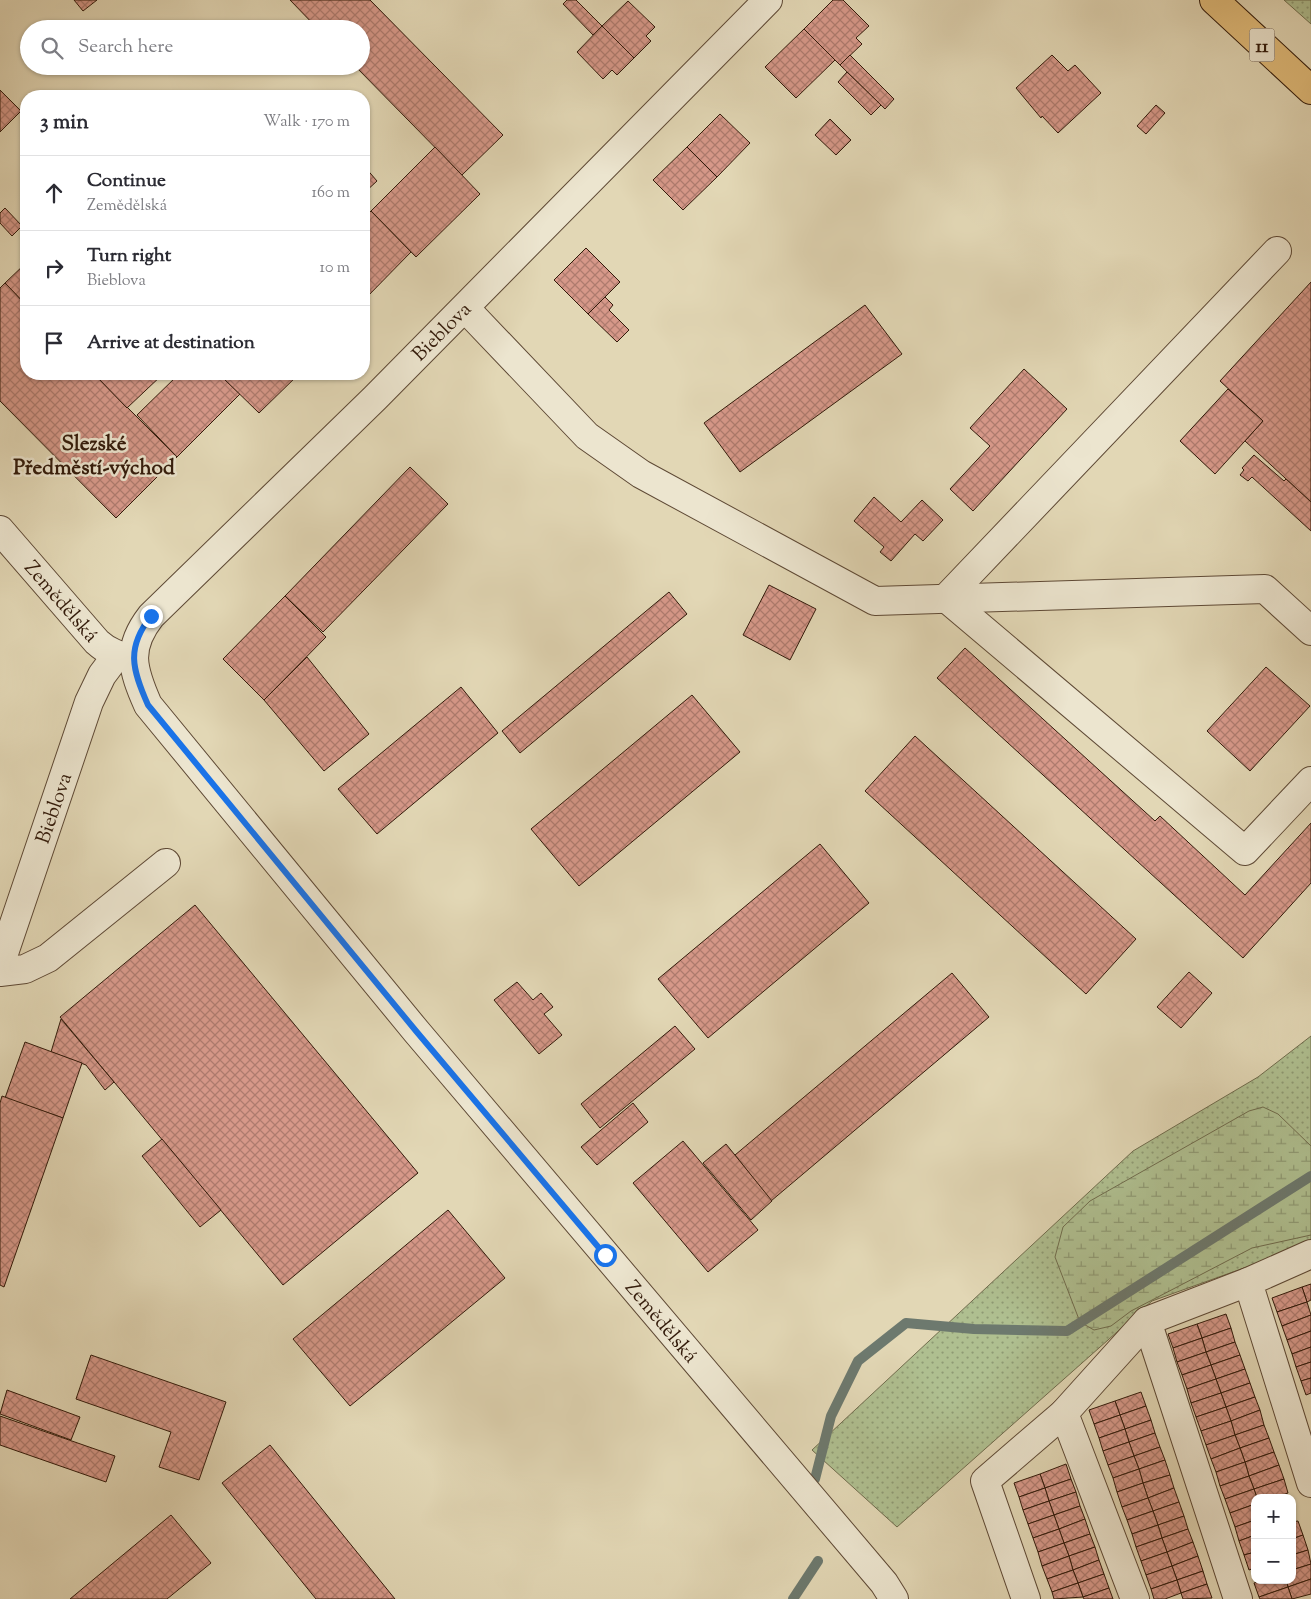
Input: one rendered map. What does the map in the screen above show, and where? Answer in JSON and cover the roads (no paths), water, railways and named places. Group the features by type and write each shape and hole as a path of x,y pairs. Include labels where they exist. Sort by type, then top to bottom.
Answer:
{"main road":[{"name":"11","path":"1214,0 1311,90"}],"street":[{"name":"Bieblova","path":"0,965 89,702 102,675 128,661 136,638 151,616 465,308 768,0"},
{"path":"946,598 1277,251"},
{"path":"465,308 587,436 641,474 876,601 1265,589 1311,630"},
{"name":"Zemědělská","path":"0,530 97,642 105,650 128,661 148,705 416,1031 878,1576 894,1599"},
{"path":"946,598 1245,851 1311,781"},
{"path":"0,972 24,969 48,958 166,863"},
{"path":"1026,1599 984,1481 1064,1412 1147,1321 1248,1282 1311,1254"},
{"path":"1248,1282 1311,1483"},
{"path":"1147,1321 1238,1599"},
{"path":"1064,1412 1135,1599"}],"waterway":[{"path":"815,1479 831,1416 858,1361 906,1323 974,1329 1067,1331 1311,1176"},
{"path":"793,1599 818,1561"}],"district":[{"name":"Slezské Předměstí-východ","path":"94,455"}]}
